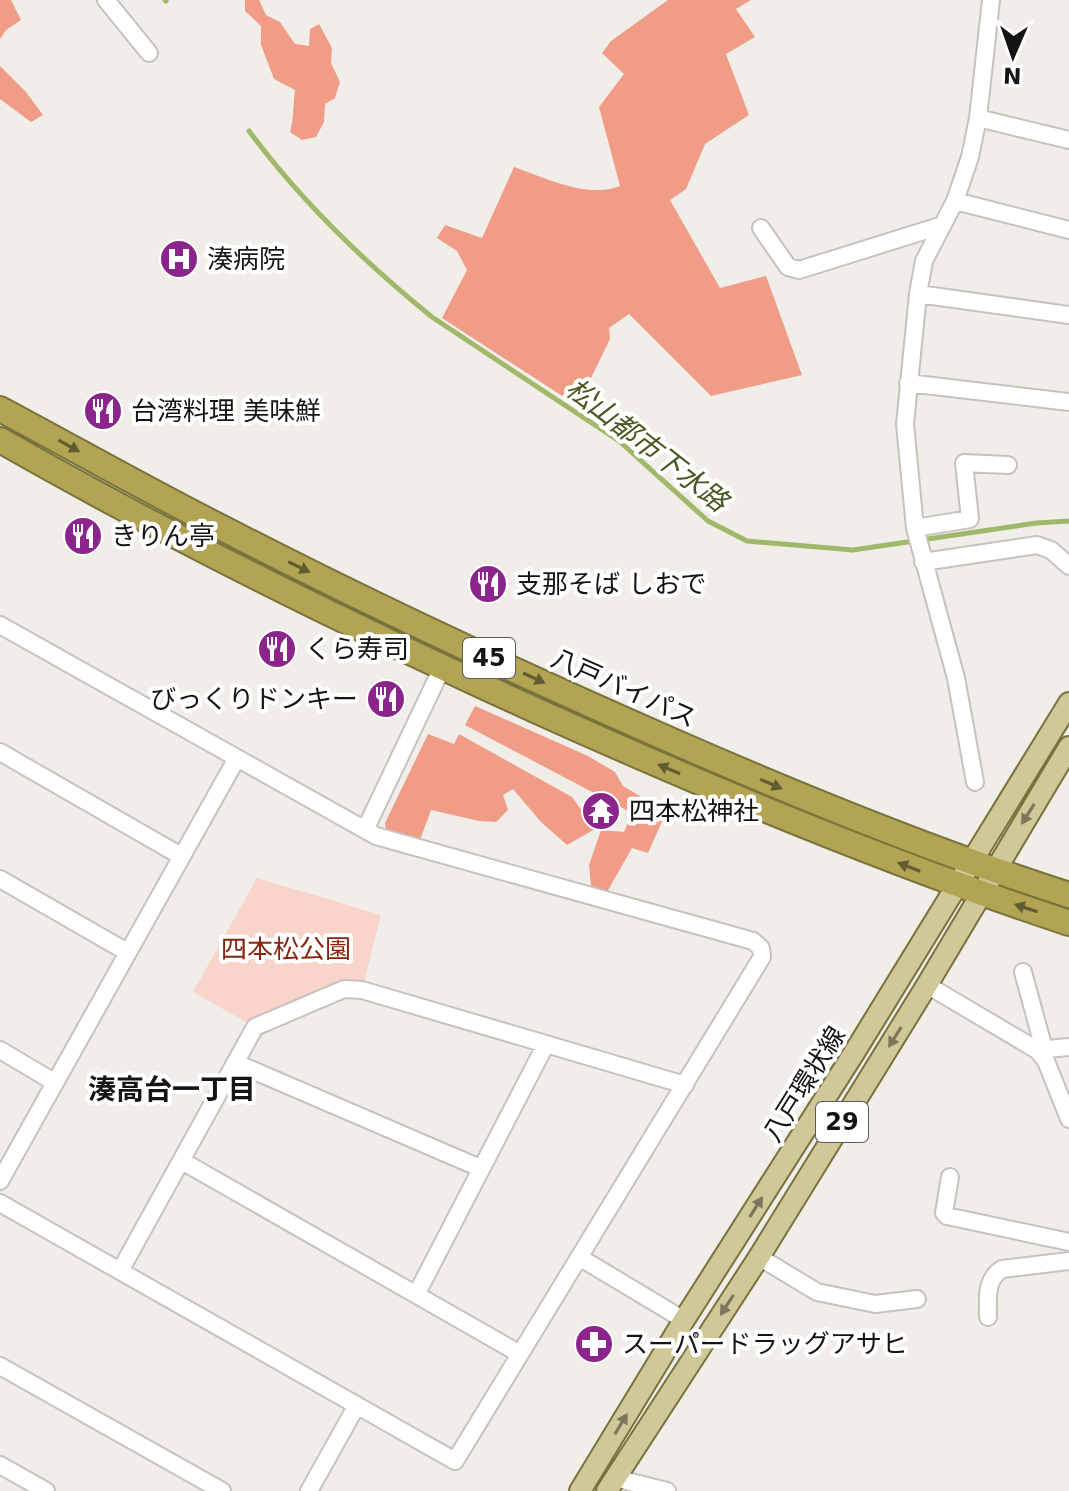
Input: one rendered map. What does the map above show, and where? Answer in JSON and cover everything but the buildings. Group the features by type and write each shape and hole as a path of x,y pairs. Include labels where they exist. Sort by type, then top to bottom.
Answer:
{"highway":[{"name":"八戸バイパス","path":"0,409 231,533 450,640 787,791 995,872 1069,895"},
{"name":"45","path":"0,440 162,529 442,668 713,788 957,885 1069,923"}],"main road":[{"name":"八戸環状線","path":"580,1491 1069,703"},
{"name":"八戸環状線","path":"615,1487 983,894 1069,747"}],"street":[{"path":"106,0 149,53"},
{"path":"975,782 956,678 915,528 906,439 908,383 924,261 955,201 970,157 978,118 991,0"},
{"path":"978,118 1069,140"},
{"path":"955,201 1069,230"},
{"path":"761,228 788,267 799,270 943,225"},
{"path":"918,294 1069,315"},
{"path":"908,383 1069,402"},
{"path":"915,528 970,519 964,463 1008,465"},
{"path":"923,562 1037,545 1051,550 1069,566"},
{"path":"0,625 365,830 391,840 753,941 761,948 762,957 455,1461 0,1203"},
{"path":"365,830 442,668"},
{"path":"0,752 181,856"},
{"path":"0,1181 237,758"},
{"path":"0,879 127,952"},
{"path":"1023,972 1040,1050 1069,1119"},
{"path":"927,985 1040,1050 1069,1047"},
{"path":"120,1271 255,1027 344,989 362,990 685,1085"},
{"path":"417,1293 546,1044"},
{"path":"0,1050 54,1082"},
{"path":"236,1063 480,1168"},
{"path":"182,1161 520,1354"},
{"path":"950,1177 944,1213 947,1216 1069,1242"},
{"path":"579,1257 684,1320"},
{"path":"759,1257 817,1292 875,1304 917,1299"},
{"path":"988,1317 989,1283 994,1274 1002,1269 1069,1261"},
{"path":"0,1366 222,1491"},
{"path":"309,1491 357,1405"},
{"path":"0,1465 46,1491"},
{"path":"615,1487 667,1491"}],"green space":[{"name":"四本松公園","path":"257,878 381,915 362,990 255,1027 193,992"}],"shaded area":[{"path":"0,0 11,0 21,20 6,30 0,39"},
{"path":"245,0 259,0 266,15 280,22 295,44 309,46 310,29 319,24 332,48 331,63 340,82 335,98 325,104 324,122 316,137 302,140 290,132 295,90 274,79 261,45 261,26 245,11"},
{"path":"668,0 751,0 736,9 755,37 726,54 749,115 705,144 686,189 670,200 720,288 766,276 802,375 711,396 629,314 609,328 610,339 588,384 599,403 593,416 442,318 467,270 457,251 437,238 445,225 482,238 514,167 580,189 620,186 599,107 624,74 602,53 611,41"},
{"path":"0,66 43,115 31,122 0,99"},
{"path":"475,706 588,756 615,772 623,786 662,809 664,817 648,853 632,848 607,892 591,886 589,865 601,830 624,832 632,813 465,725"},
{"path":"428,734 454,744 459,734 572,797 595,829 567,845 541,822 513,789 503,795 508,810 496,822 431,810 420,840 386,830 385,823"}],"waterway":[{"name":"松山都市下水路","path":"249,131 334,230 432,317 619,441 708,521 747,541 853,550 1036,523 1069,521"}],"place":[{"name":"湊病院","path":"179,259"},
{"name":"台湾料理 美味鮮","path":"103,411"},
{"name":"きりん亭","path":"83,536"},
{"name":"支那そば しおで","path":"488,584"},
{"name":"くら寿司","path":"277,649"},
{"name":"びっくりドンキー","path":"386,699"},
{"name":"四本松神社","path":"601,811"},
{"name":"スーパードラッグアサヒ","path":"594,1344"}],"district":[{"name":"湊高台一丁目","path":"172,1089"}]}
